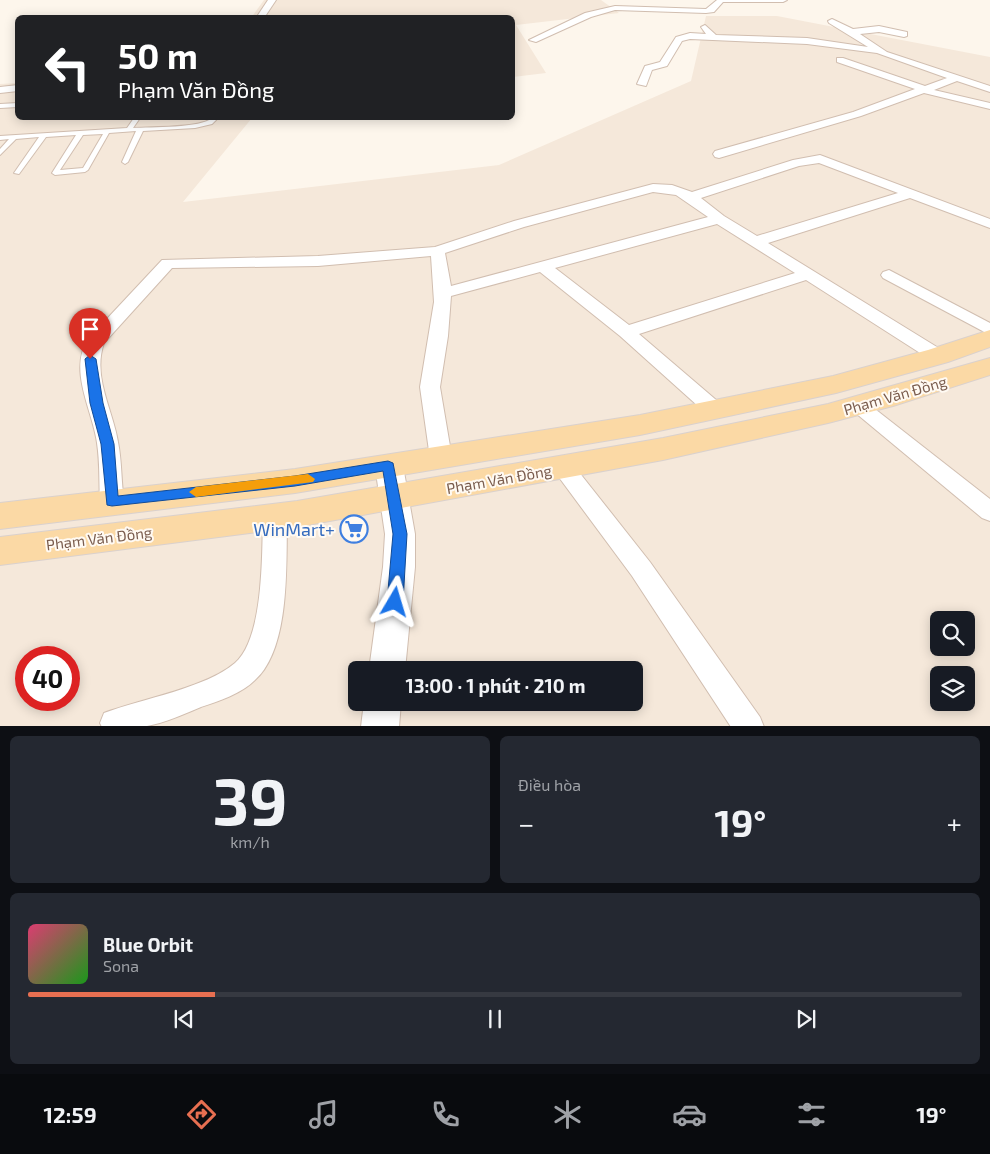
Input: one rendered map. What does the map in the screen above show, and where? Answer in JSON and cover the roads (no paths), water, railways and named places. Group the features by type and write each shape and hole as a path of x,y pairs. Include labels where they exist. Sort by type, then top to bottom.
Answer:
{"main road":[{"name":"Phạm Văn Đồng","path":"0,516 112,501 295,481 640,425 836,384 938,356 990,338"},
{"name":"Phạm Văn Đồng","path":"0,551 275,516 394,497 758,431 933,386 990,366"}],"street":[{"path":"262,15 272,0"},
{"path":"533,40 591,14 615,8 706,11 711,10 721,0 783,0"},
{"path":"832,21 879,51"},
{"path":"705,27 713,37"},
{"path":"852,32 879,29 904,34"},
{"path":"642,84 648,68 664,64 679,39 690,36 807,41 879,51 990,89"},
{"path":"840,60 923,90 990,106"},
{"path":"719,154 857,114 957,78"},
{"path":"0,90 15,88"},
{"path":"692,197 790,166 820,159 990,224"},
{"path":"112,501 108,444 96,403 91,350 95,342 168,263 318,261 438,251 519,224 653,188 668,187 692,197 719,219 938,356"},
{"path":"755,242 913,193"},
{"path":"444,293 544,268 719,219"},
{"path":"438,251 442,267 444,293 430,387 441,458"},
{"path":"544,268 626,332 715,410"},
{"path":"626,332 806,275"},
{"path":"889,276 990,330"},
{"path":"859,406 990,512"},
{"path":"388,466 400,534 399,567 388,661"},
{"path":"563,467 641,569 749,726"},
{"path":"116,723 220,686 246,671 260,648 269,618 275,516"},
{"path":"380,726 382,711"}],"lane":[{"path":"0,106 15,105"},
{"path":"129,130 136,120"},
{"path":"0,138 204,125 213,120"},
{"path":"125,162 140,130"},
{"path":"81,133 55,173 85,170 107,132"},
{"path":"17,174 44,135"},
{"path":"0,153 14,137"}],"place":[{"name":"WinMart+","path":"354,529"}]}
